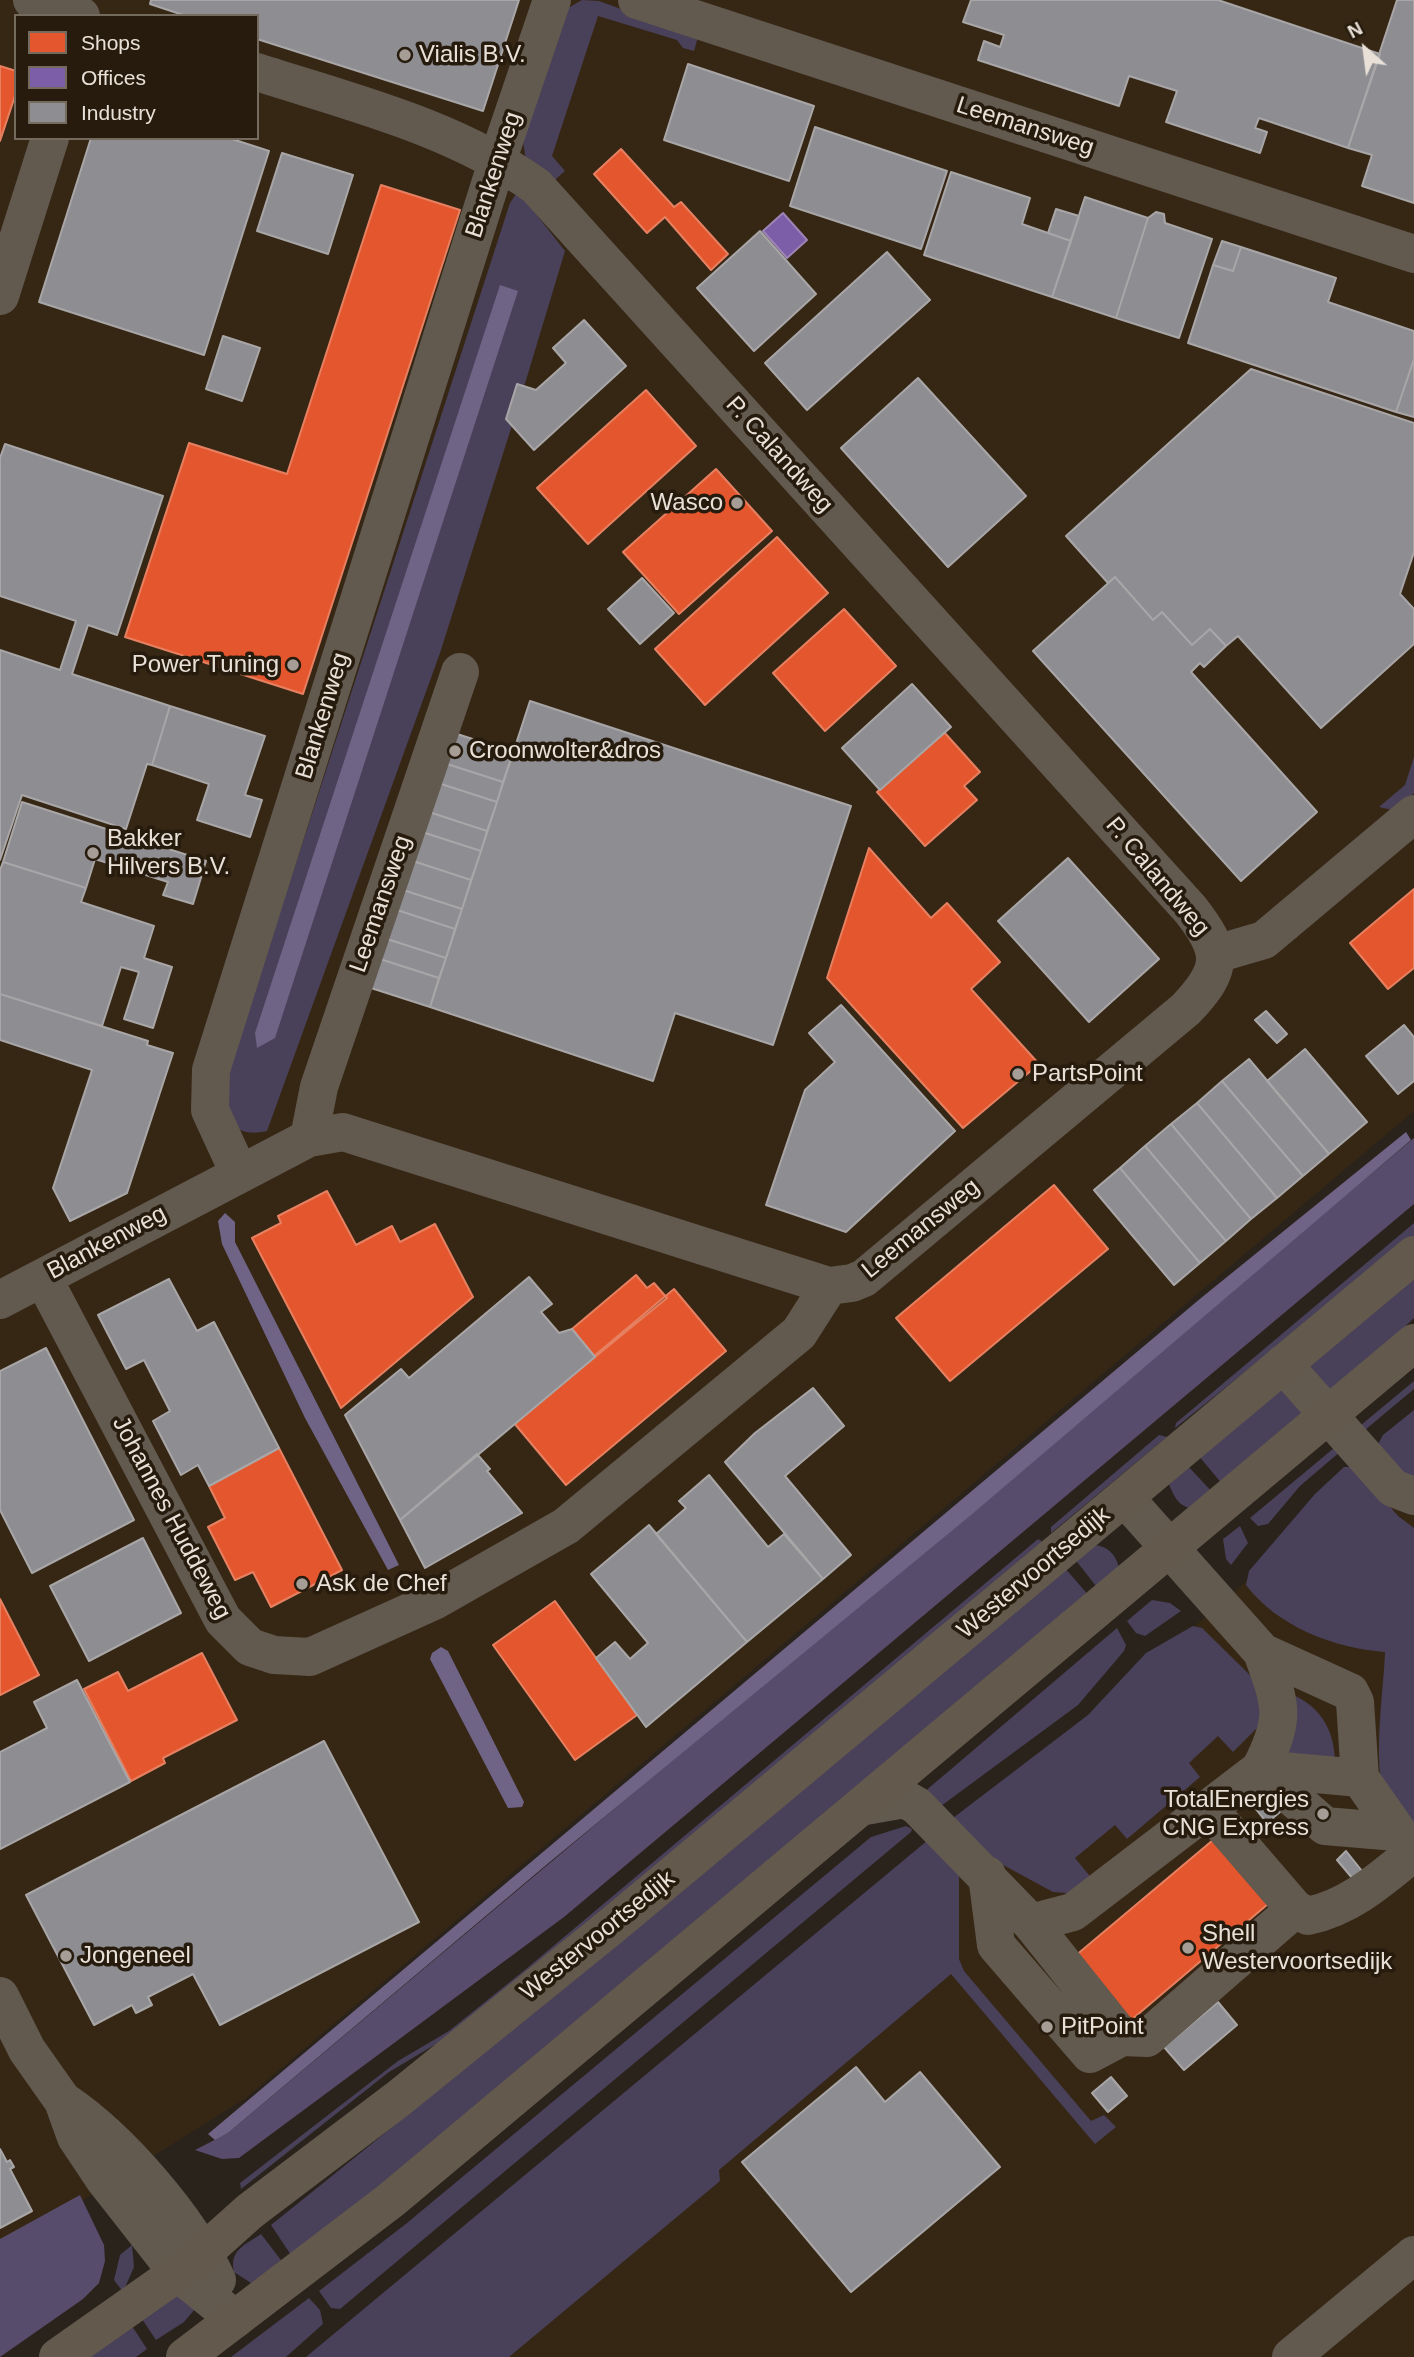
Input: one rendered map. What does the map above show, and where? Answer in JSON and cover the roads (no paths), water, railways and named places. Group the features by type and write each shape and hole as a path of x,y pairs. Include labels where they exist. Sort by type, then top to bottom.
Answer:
{"main road":[{"name":"Westervoortsedijk","path":"58,2357 191,2262 250,2211 398,2099 614,1924 1414,1255"},
{"path":"185,2357 391,2200 865,1806 1414,1343"}],"street":[{"path":"32,0 75,14"},
{"name":"Blankenweg","path":"0,1300 239,1172 210,1110 211,1070 498,159 552,0"},
{"name":"Leemansweg","path":"636,0 1414,254"},
{"name":"P. Calandweg","path":"259,73 416,123 498,159 536,186 1162,878 1209,933 1216,954"},
{"path":"0,296 49,140"},
{"name":"Leemansweg","path":"309,1138 318,1087 460,672"},
{"path":"1216,954 1264,940 1414,814"},
{"name":"Leemansweg","path":"239,1172 309,1138 343,1132 829,1286 852,1283 864,1278 1186,1009 1208,986 1216,954"},
{"name":"Johannes Huddeweg","path":"43,1278 223,1620 250,1647 274,1655 310,1657 434,1601 566,1526 799,1333 829,1286"},
{"path":"1283,1364 1392,1488 1414,1496"},
{"name":"Westervoortsedijk","path":"1125,1498 1262,1652 1350,1692 1355,1702 1360,1778 1408,1847"},
{"path":"1031,1923 1073,1912 1261,1769 1280,1720 1279,1700 1262,1652"},
{"path":"1261,1769 1360,1778"},
{"path":"1261,1769 1325,1826 1408,1847"},
{"path":"865,1806 905,1799 917,1806 1031,1923 1122,2037"},
{"path":"1208,1808 1295,1909 1308,1916 1326,1912 1361,1895 1408,1847"},
{"path":"987,1875 996,1945 1090,2054 1122,2037 1147,2038 1295,1909"},
{"path":"0,1996 27,2050 63,2101 76,2137 104,2179 191,2262 235,2319"},
{"path":"63,2101 92,2120 125,2152 170,2208 191,2262"},
{"path":"1291,2357 1414,2255"}],"place":[{"name":"Vialis B.V.","path":"405,55"},
{"name":"Wasco","path":"737,503"},
{"name":"Power Tuning","path":"293,665"},
{"name":"Croonwolter&dros","path":"455,751"},
{"name":"Bakker Hilvers B.V.","path":"93,853"},
{"name":"PartsPoint","path":"1018,1074"},
{"name":"Ask de Chef","path":"302,1584"},
{"name":"TotalEnergies CNG Express","path":"1323,1814"},
{"name":"Shell Westervoortsedijk","path":"1188,1948"},
{"name":"Jongeneel","path":"66,1956"},
{"name":"PitPoint","path":"1047,2027"}]}
